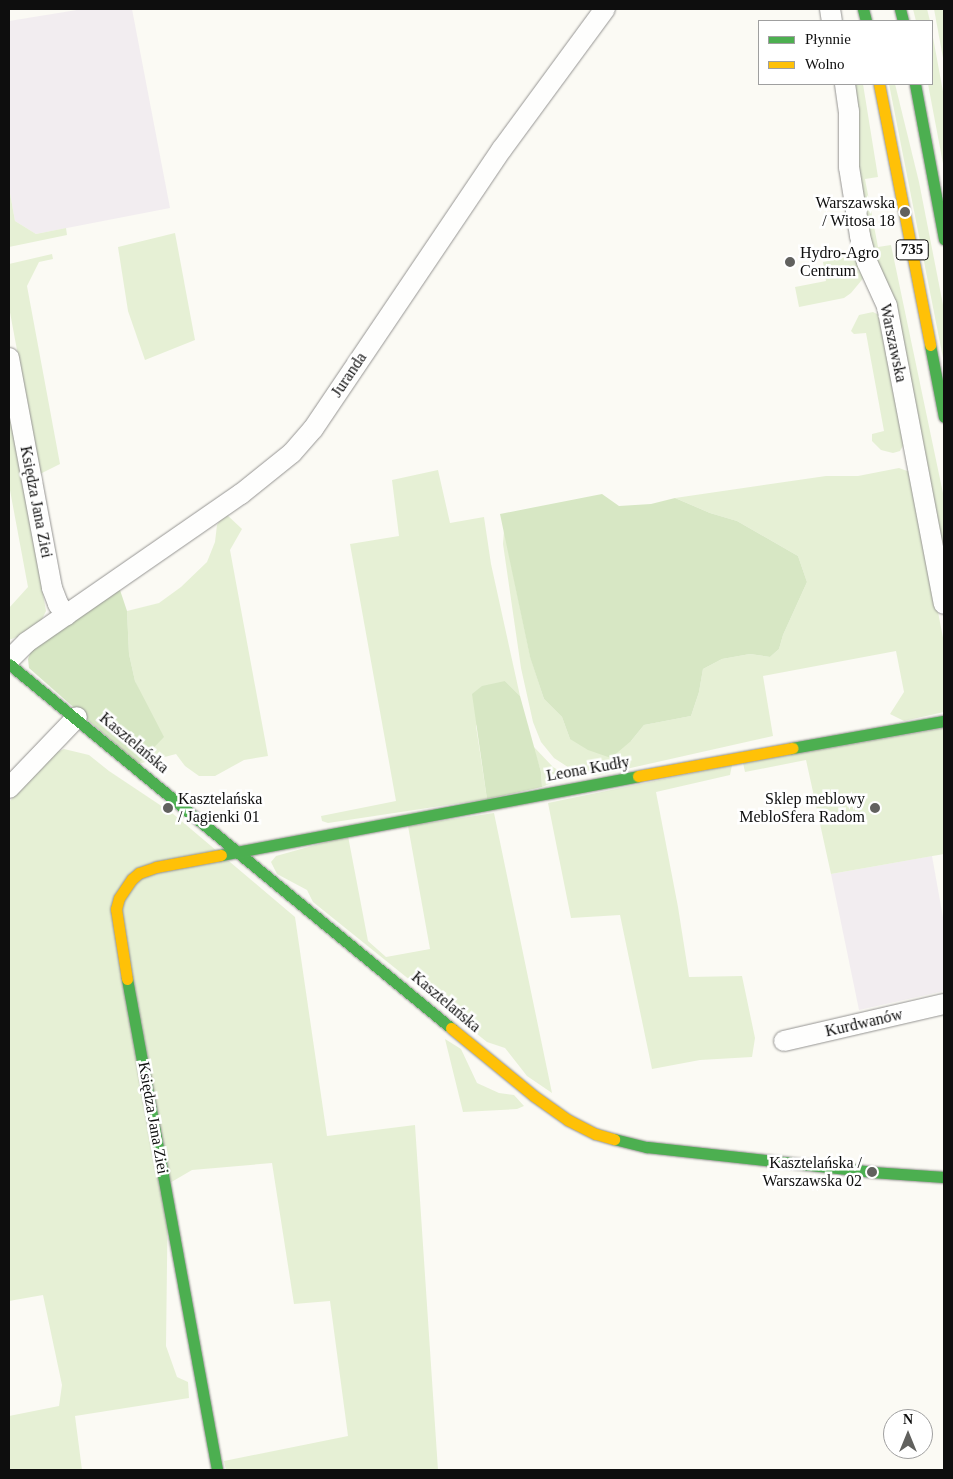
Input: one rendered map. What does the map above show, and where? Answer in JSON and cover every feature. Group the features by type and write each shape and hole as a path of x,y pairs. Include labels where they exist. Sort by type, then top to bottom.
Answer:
{"street":[{"name":"Juranda","path":"9,660 27,642 241,494 292,452 318,420 502,149 605,9"},
{"name":"Warszawska","path":"845,85 849,110 849,167 860,236 867,262 887,306 944,604"},
{"name":"735","path":"879,85 944,417"},
{"name":"735","path":"915,85 944,239"},
{"name":"Księdza Jana Ziei","path":"9,358 52,588 58,604 66,615"},
{"name":"Kasztelańska","path":"9,664 77,717 550,1110 581,1127 614,1140 647,1147 872,1172 944,1177"},
{"path":"9,788 77,717"},
{"name":"Leona Kudły","path":"238,851 542,793 944,721"},
{"name":"Księdza Jana Ziei","path":"217,1470 117,926 116,909 125,886 139,873 156,867 238,851"},
{"name":"Kurdwanów","path":"784,1041 944,1004"}],"shaded area":[{"path":"83,9 132,9 170,208 36,234 15,221 9,188 9,21"},
{"path":"932,856 944,923 944,991 859,1010 831,874"}],"green space":[{"path":"913,9 927,9 930,20 916,20"},
{"path":"934,9 944,9 944,62 943,58"},
{"path":"933,37 944,97 944,169 928,85 933,85"},
{"path":"853,85 863,85 878,177 865,179 878,247 891,245 944,498 944,569 856,175"},
{"path":"889,85 895,85 919,182 944,310 944,363"},
{"path":"9,188 15,221 36,234 66,228 67,235 9,247"},
{"path":"175,233 195,340 145,360 128,311 118,247"},
{"path":"52,254 53,259 39,262 27,286 60,464 40,474 9,307 9,264"},
{"path":"848,257 858,260 866,275 851,293 844,298 799,307 795,287 826,281 823,262"},
{"path":"873,312 879,315 904,444 900,451 893,453 881,450 872,441 872,434 884,431 866,333 854,334 851,331 859,315"},
{"path":"9,402 46,611 40,623 22,635 9,640 9,608 28,587 9,485"},
{"path":"899,468 910,472 913,482 944,643 944,712 904,721 890,714 904,692 896,651 763,676 773,736 595,776 574,771 554,758 541,742 533,722 521,668 503,544 504,530 530,656 544,699 562,717 570,739 631,741 644,725 691,716 699,692 703,669 722,659 750,654 770,657 779,649 783,635 807,582 798,556 737,521 710,513 675,498 826,476 858,476"},
{"path":"438,470 450,523 484,517 491,564 520,696 505,681 476,726 487,799 328,823 322,821 321,816 396,801 350,544 399,536 392,480"},
{"path":"602,494 619,506 651,504 675,498 710,513 737,521 798,556 807,582 783,635 779,649 770,657 750,654 722,659 703,669 699,692 691,716 644,725 631,741 611,758 588,750 570,739 562,717 544,699 530,657 500,514"},
{"path":"225,513 242,529 230,550 268,756 244,760 215,776 199,776 185,766 176,754 138,764 148,752 146,706 135,681 129,654 127,611 159,603 181,587 207,562 215,542 217,525"},
{"path":"114,585 120,590 127,611 129,654 135,681 164,737 138,764 29,668 28,659 32,649"},
{"path":"505,681 520,696 541,772 542,787 487,799 472,694 482,686"},
{"path":"944,728 944,854 831,874 806,760 745,772 743,763"},
{"path":"533,746 553,767 568,776 542,787 541,772"},
{"path":"64,749 89,755 109,771 172,813 295,917 327,1136 415,1125 438,1470 226,1470 224,1461 348,1436 330,1301 294,1304 272,1163 192,1170 168,1184 166,1346 177,1377 188,1382 189,1398 75,1416 82,1470 9,1470 9,1416 59,1406 62,1385 43,1295 9,1301 9,802 51,755"},
{"path":"732,765 730,775 656,792 689,977 742,976 755,1038 752,1057 700,1060 652,1069 620,915 571,918 548,803"},
{"path":"494,813 552,1093 527,1076 505,1048 487,1042 313,902 307,890 277,874 271,862 276,856 348,836 368,941 386,957 430,949 408,826"},
{"path":"445,1039 461,1049 477,1083 499,1093 514,1095 524,1106 517,1109 463,1112"}],"traffic: fast":[{"path":"863,9 866,20"},
{"path":"900,9 903,20"},
{"path":"915,85 944,239"},
{"path":"930,345 944,417"},
{"path":"9,664 451,1028"},
{"path":"792,748 944,721"},
{"path":"221,855 638,776"},
{"path":"127,979 217,1470"},
{"path":"614,1139 647,1147 872,1172 944,1177"}],"traffic: slow":[{"path":"879,85 930,345"},
{"path":"638,776 792,748"},
{"path":"127,979 116,909 119,898 132,879 139,873 156,867 221,855"},
{"path":"451,1028 534,1096 568,1120 596,1134 614,1139"}],"place":[{"name":"Warszawska / Witosa 18","path":"905,212"},
{"name":"Hydro-Agro Centrum","path":"790,262"},
{"name":"Kasztelańska / Jagienki 01","path":"168,808"},
{"name":"Sklep meblowy MebloSfera Radom","path":"875,808"},
{"name":"Kasztelańska / Warszawska 02","path":"872,1172"}]}
